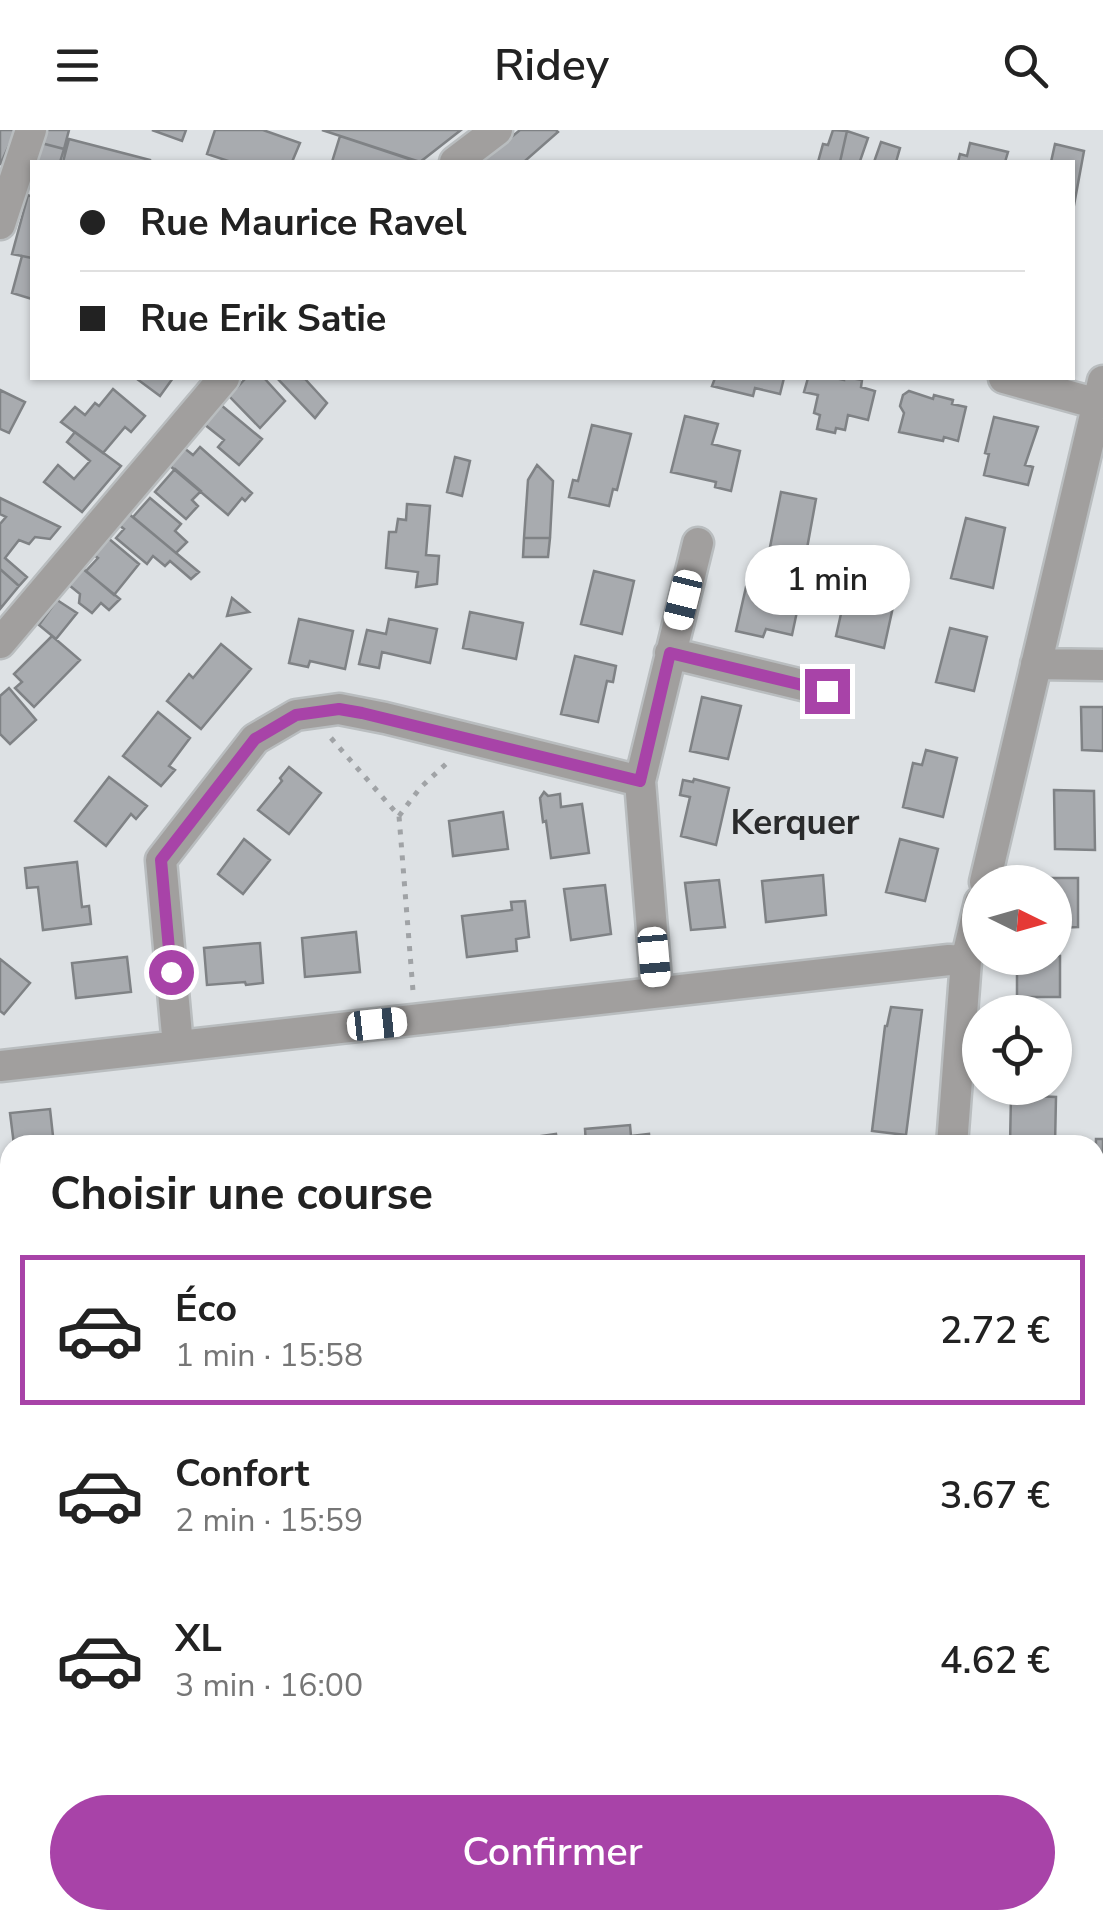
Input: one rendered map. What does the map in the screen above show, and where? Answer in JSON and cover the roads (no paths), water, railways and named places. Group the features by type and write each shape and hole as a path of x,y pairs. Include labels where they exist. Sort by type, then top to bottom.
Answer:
{"street":[{"path":"0,224 31,130"},
{"path":"458,160 497,130"},
{"path":"0,643 222,380"},
{"path":"989,865 1100,393 1017,380"},
{"path":"657,992 640,781 698,542"},
{"path":"670,653 827,691"},
{"path":"1036,664 1103,665"},
{"path":"178,1046 161,860 255,739 296,715 339,709 640,781"},
{"path":"0,1066 962,961"},
{"path":"953,1135 965,975"}],"district":[{"name":"Kerquer","path":"795,822"}]}
